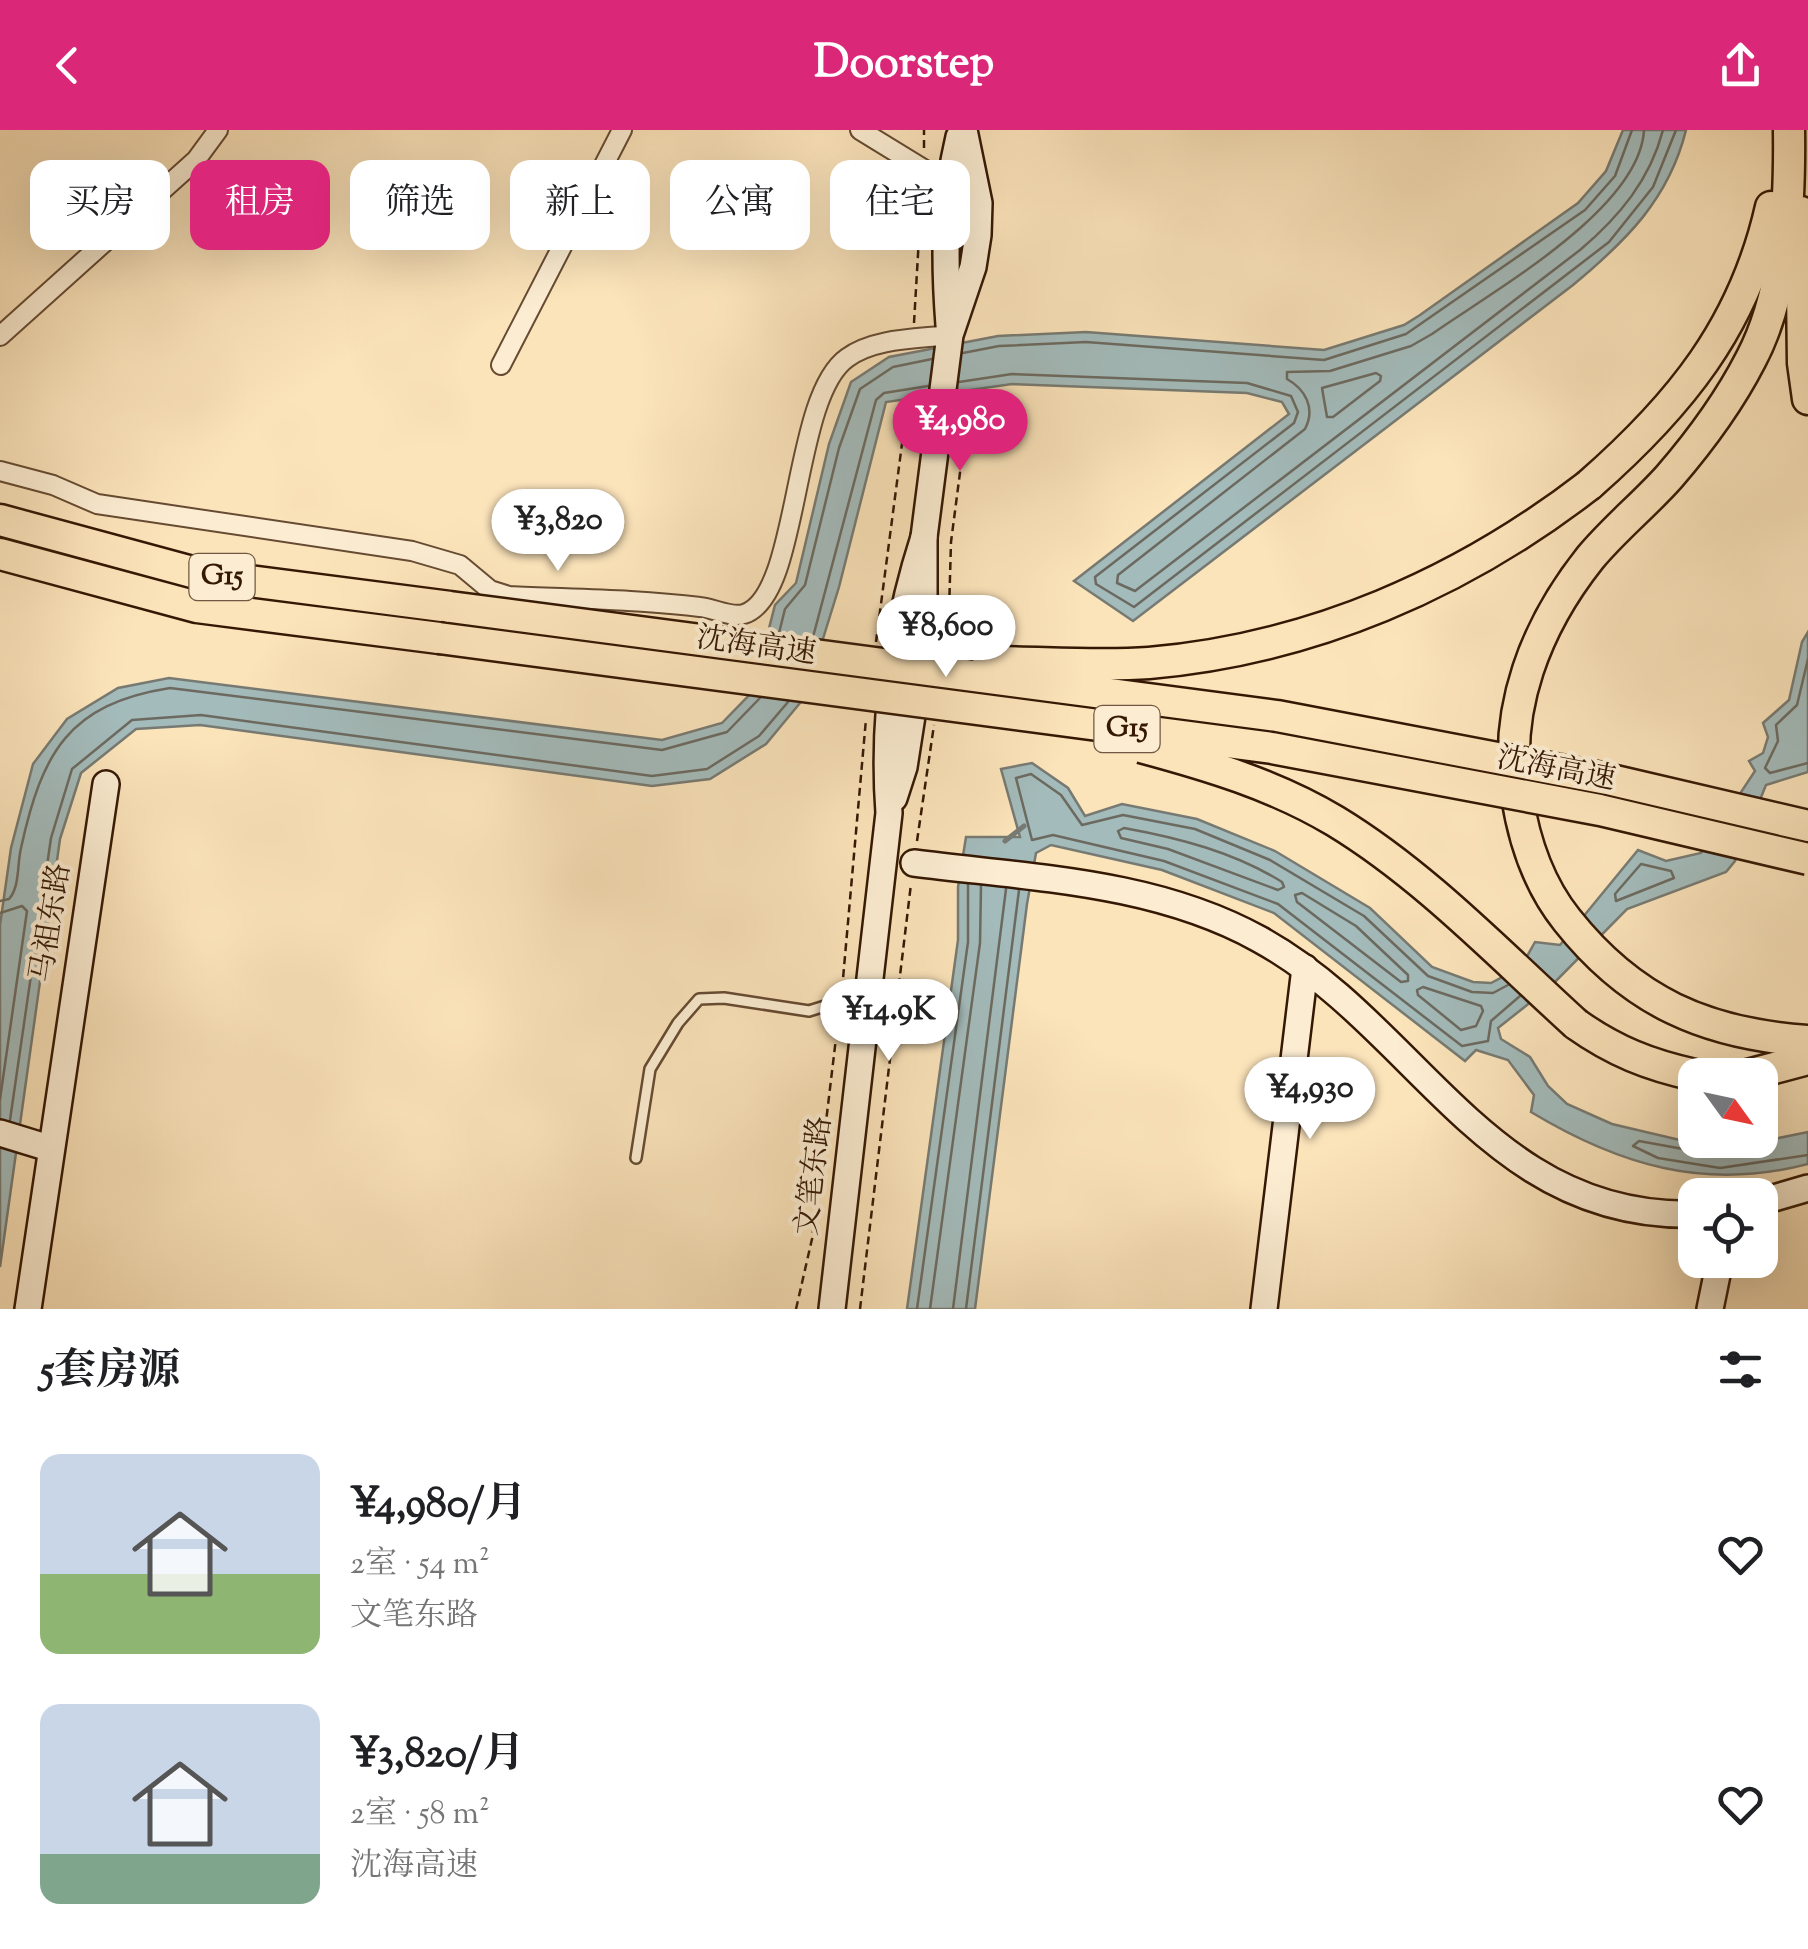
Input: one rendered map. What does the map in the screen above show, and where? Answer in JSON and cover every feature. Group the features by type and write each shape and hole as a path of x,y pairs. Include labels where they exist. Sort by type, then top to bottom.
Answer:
{"highway":[{"path":"864,658 1147,663 1234,650 1316,631 1389,604 1463,570 1531,530 1589,485 1636,444 1684,392 1717,344 1748,285 1766,226 1787,130"},
{"path":"1787,130 1785,224 1773,298 1754,355 1720,414 1668,478 1591,558 1556,608 1528,666 1512,728 1515,781 1530,857 1561,912 1594,954 1636,987 1683,1015 1750,1037 1808,1041"},
{"path":"1808,130 1801,216 1803,363 1808,399"},
{"name":"沈海高速","path":"0,520 203,575 864,658 1277,716 1607,778 1808,826"},
{"name":"沈海高速","path":"0,554 197,606 439,638 868,704 1272,748 1600,810 1808,859"},
{"path":"868,704 1089,734 1216,767 1284,795 1334,820 1392,860 1576,1024 1611,1049 1678,1071"},
{"path":"1778,1067 1808,1059"}],"main road":[{"name":"文笔东路","path":"954,160 962,130"},
{"name":"文笔东路","path":"950,335 974,268 978,235 979,203 962,130"},
{"name":"文笔东路","path":"832,1309 889,812 885,754 897,635 924,537 950,335 945,250"},
{"name":"马祖东路","path":"28,1309 106,784"},
{"path":"914,863 1118,890 1187,906 1256,938 1305,968 1486,1137 1540,1176 1613,1206 1678,1214"},
{"path":"1264,1309 1305,968"},
{"path":"7,1135 49,1148"},
{"path":"1778,1197 1808,1188"},
{"path":"1710,1309 1716,1278"}],"street":[{"path":"0,336 196,160 218,130"},
{"path":"501,365 622,130"},
{"path":"860,130 908,160"},
{"path":"0,470 53,485 97,504 412,551 460,565 490,590 509,596 635,601 704,607 740,616 756,608 778,571 811,428 826,387 843,360 866,346 950,335"}],"lane":[{"path":"636,1158 650,1069 678,1022 700,999 724,998 809,1010 841,1002"}],"path":[{"path":"923,160 924,130"},
{"path":"912,340 918,250"},
{"path":"864,658 905,421 942,404"},
{"path":"796,1309 812,1239 841,1002 868,704"}],"water":[{"path":"1623,130 1686,130 1669,177 1628,235 1573,285 1133,621 1074,581 1289,414 1282,402 1247,393 1012,384 886,402 839,587 805,697 766,744 710,779 652,786 200,725 136,729 81,773 60,839 0,1267 0,925 11,848 33,764 67,719 118,688 169,678 662,740 722,723 753,691 775,605 796,583 829,444 851,382 889,357 998,336 1086,332 1324,350 1404,325 1578,203 1606,171"},
{"path":"1808,632 1808,772 1766,785 1735,861 1726,872 1627,909 1551,986 1498,1028 1501,1039 1530,1057 1548,1086 1567,1104 1612,1124 1678,1140 1678,1158 1778,1158 1778,1138 1808,1132 1808,1164 1734,1175 1698,1173 1630,1159 1597,1146 1531,1112 1534,1095 1508,1060 1476,1050 1465,1061 1274,913 1162,870 1051,845 1036,853 1027,904 975,1309 907,1309 958,940 958,887 966,837 1020,837 1001,769 1032,763 1068,788 1085,816 1122,804 1197,819 1275,851 1370,908 1432,967 1473,982 1491,983 1521,967 1535,942 1560,945 1638,850 1666,861 1701,853 1755,771 1749,761 1763,753 1768,737 1763,723 1789,700 1802,642"}],"waterway":[{"path":"1005,841 1024,826"}]}
